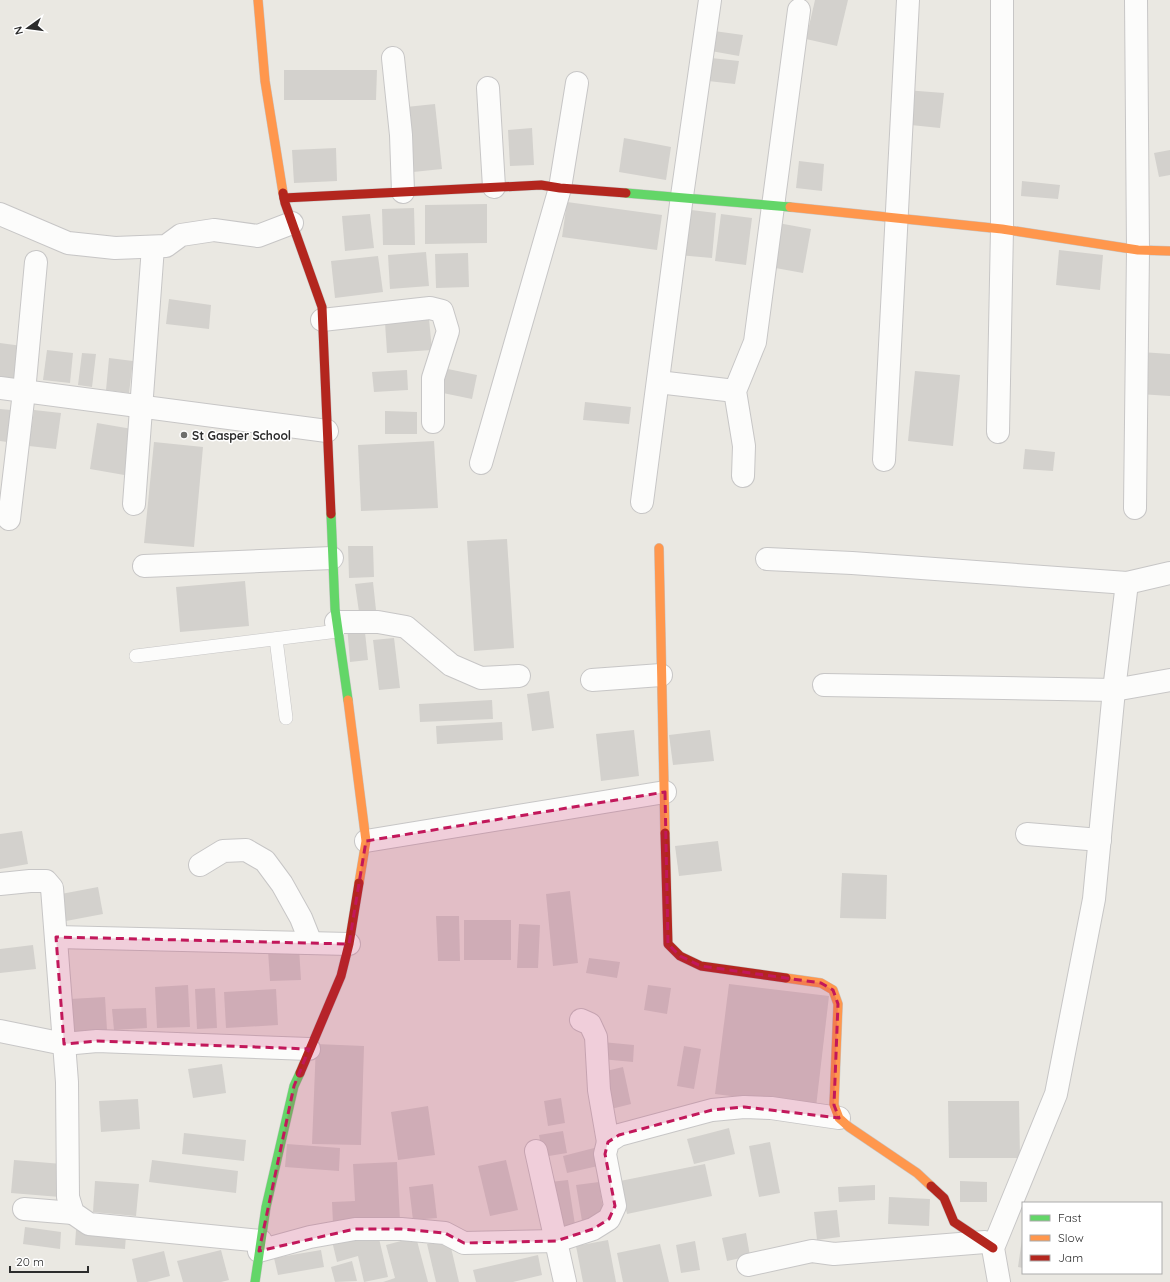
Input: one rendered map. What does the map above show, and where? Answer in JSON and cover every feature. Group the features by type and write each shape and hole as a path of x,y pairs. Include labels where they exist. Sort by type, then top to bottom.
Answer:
{"street":[{"path":"255,1282 266,1207 294,1086 340,976 349,944 366,840 362,817 355,746 335,609 322,307 284,198 265,81 258,0"},
{"path":"642,502 682,196 710,0"},
{"path":"884,460 908,0"},
{"path":"998,432 1002,229 1002,0"},
{"path":"1135,508 1138,250 1136,0"},
{"path":"743,476 744,446 735,391 755,342 799,10"},
{"path":"393,58 402,135 403,192"},
{"path":"481,463 560,188 577,83"},
{"path":"488,88 494,187"},
{"path":"284,198 541,185 560,188 682,196 896,217 1002,229 1138,250 1170,251"},
{"path":"0,214 68,243 115,248 166,246 181,235 214,230 258,236 292,223"},
{"path":"134,504 153,247"},
{"path":"9,519 24,392 36,262"},
{"path":"322,320 430,308 442,311 448,331 433,378 433,422"},
{"path":"658,382 735,391"},
{"path":"0,388 328,431"},
{"path":"660,548 661,675 668,944 680,956 702,966 821,983 833,990 838,1004 834,1106 839,1118 849,1127 917,1173 944,1198 954,1222 989,1245"},
{"path":"144,566 332,558"},
{"path":"767,560 852,563 1127,583 1170,573"},
{"path":"999,1282 989,1245 1056,1094 1094,899 1114,690 1127,583"},
{"path":"337,627 378,622 406,627 450,665 481,678 519,676"},
{"path":"592,680 661,675"},
{"path":"824,685 1114,690 1170,680"},
{"path":"366,840 665,792"},
{"path":"1027,834 1100,840"},
{"path":"200,865 224,851 246,850 265,861 282,884 301,918 311,942"},
{"path":"0,884 46,881 52,888 67,1082 68,1197 73,1213"},
{"path":"56,937 349,944"},
{"path":"24,1209 73,1213 89,1224 260,1246 355,1229 401,1229 445,1233 464,1243 556,1241 593,1229 609,1220 615,1206 605,1154 608,1142 599,1090 596,1037 590,1024 581,1020"},
{"path":"0,1031 64,1044 97,1041 309,1049"},
{"path":"608,1142 619,1135 705,1112 744,1107 771,1108 839,1118"},
{"path":"536,1151 556,1241 560,1281"},
{"path":"748,1265 812,1251 834,1254 989,1245"}],"lane":[{"path":"136,656 276,639 337,627"},
{"path":"276,639 286,718"}],"highlighted area":[{"path":"665,792 668,944 680,956 701,966 821,983 833,990 838,1004 834,1105 839,1118 744,1107 712,1110 619,1135 608,1142 605,1154 615,1206 609,1219 593,1229 556,1241 464,1243 445,1233 401,1229 355,1229 259,1251 294,1086 309,1049 97,1041 64,1044 56,937 349,944 366,841"}],"building":[{"path":"815,0 848,0 837,46 806,39"},
{"path":"714,31 743,35 739,56 711,51"},
{"path":"711,58 739,61 735,84 708,81"},
{"path":"284,70 377,70 376,100 284,100"},
{"path":"905,90 944,93 940,128 901,124"},
{"path":"435,104 442,169 413,172 406,107"},
{"path":"532,128 534,165 510,166 508,130"},
{"path":"624,138 671,147 666,180 619,172"},
{"path":"336,148 337,181 294,183 292,150"},
{"path":"1170,150 1170,175 1159,177 1154,153"},
{"path":"799,161 824,164 822,191 796,188"},
{"path":"1022,181 1060,185 1058,199 1021,196"},
{"path":"567,202 662,215 657,250 562,237"},
{"path":"487,204 487,243 425,244 425,205"},
{"path":"414,208 415,245 383,245 382,209"},
{"path":"683,209 716,213 712,258 678,255"},
{"path":"370,214 374,248 345,251 342,216"},
{"path":"721,214 752,218 746,265 715,261"},
{"path":"778,223 811,229 803,273 770,267"},
{"path":"1059,250 1103,255 1100,290 1056,285"},
{"path":"426,252 429,286 390,289 388,255"},
{"path":"468,253 469,287 436,288 435,254"},
{"path":"378,256 383,292 335,298 331,261"},
{"path":"169,299 211,305 209,329 166,324"},
{"path":"429,319 432,350 387,353 385,322"},
{"path":"0,343 22,346 18,379 0,377"},
{"path":"47,350 73,353 70,383 43,380"},
{"path":"1141,352 1170,354 1170,396 1139,394"},
{"path":"82,353 96,354 92,387 78,385"},
{"path":"109,358 133,361 129,393 106,390"},
{"path":"443,368 477,375 472,399 438,392"},
{"path":"407,370 408,390 374,392 372,372"},
{"path":"915,371 960,375 953,446 908,441"},
{"path":"585,402 631,407 629,424 583,420"},
{"path":"0,409 11,410 7,442 0,441"},
{"path":"34,410 61,413 56,449 29,446"},
{"path":"385,411 417,412 417,434 385,434"},
{"path":"97,423 138,430 130,476 90,469"},
{"path":"434,441 438,508 361,511 358,445"},
{"path":"154,442 203,447 194,547 144,543"},
{"path":"1025,449 1055,452 1053,471 1023,469"},
{"path":"507,539 514,648 474,651 467,541"},
{"path":"348,546 373,546 374,577 349,578"},
{"path":"245,581 249,626 180,632 176,587"},
{"path":"373,582 376,610 359,612 355,584"},
{"path":"364,623 368,660 350,662 347,625"},
{"path":"394,638 400,688 379,690 373,640"},
{"path":"549,691 554,728 532,731 527,694"},
{"path":"492,700 493,719 420,722 419,704"},
{"path":"502,722 503,740 437,744 436,726"},
{"path":"634,730 639,776 601,781 596,734"},
{"path":"710,730 714,761 673,765 669,735"},
{"path":"22,831 28,864 0,869 0,834"},
{"path":"718,841 722,871 679,876 675,846"},
{"path":"842,873 887,875 886,919 840,918"},
{"path":"98,887 103,914 66,921 61,894"},
{"path":"570,891 578,963 553,966 546,894"},
{"path":"436,916 459,916 460,961 438,961"},
{"path":"464,920 511,920 511,960 464,960"},
{"path":"519,924 540,925 538,968 517,968"},
{"path":"33,945 36,969 0,973 0,949"},
{"path":"299,948 301,980 270,981 268,950"},
{"path":"589,958 620,962 617,978 586,973"},
{"path":"729,984 829,996 816,1107 715,1094"},
{"path":"188,985 190,1027 157,1028 155,987"},
{"path":"648,985 671,988 667,1014 644,1010"},
{"path":"215,988 217,1028 197,1029 195,989"},
{"path":"276,989 278,1025 226,1028 224,992"},
{"path":"105,997 107,1030 72,1032 70,999"},
{"path":"146,1008 147,1028 114,1030 112,1009"},
{"path":"602,1042 634,1045 633,1062 601,1059"},
{"path":"316,1044 364,1046 361,1145 312,1144"},
{"path":"684,1046 701,1049 694,1089 677,1086"},
{"path":"222,1064 226,1093 193,1098 188,1069"},
{"path":"623,1067 631,1104 611,1109 602,1072"},
{"path":"561,1098 565,1123 548,1126 544,1101"},
{"path":"138,1099 140,1129 101,1132 99,1101"},
{"path":"948,1101 1019,1101 1020,1158 949,1158"},
{"path":"428,1106 435,1155 398,1160 391,1112"},
{"path":"729,1128 735,1154 694,1164 687,1139"},
{"path":"563,1131 567,1153 543,1157 539,1135"},
{"path":"184,1133 246,1140 244,1161 182,1154"},
{"path":"770,1142 780,1193 759,1197 749,1146"},
{"path":"287,1144 340,1148 339,1171 285,1167"},
{"path":"594,1148 598,1166 567,1173 563,1156"},
{"path":"14,1160 62,1164 60,1197 11,1193"},
{"path":"152,1160 238,1171 236,1193 149,1182"},
{"path":"506,1160 518,1210 490,1216 478,1166"},
{"path":"397,1162 400,1221 333,1224 332,1202 355,1201 353,1164"},
{"path":"705,1164 712,1196 627,1214 620,1181"},
{"path":"568,1180 576,1231 559,1234 550,1182"},
{"path":"95,1181 139,1184 136,1216 93,1212"},
{"path":"960,1181 987,1182 987,1202 960,1202"},
{"path":"599,1182 604,1217 582,1221 576,1185"},
{"path":"433,1184 437,1218 413,1220 409,1187"},
{"path":"875,1185 875,1200 839,1202 838,1187"},
{"path":"889,1197 930,1199 929,1226 888,1224"},
{"path":"837,1210 840,1237 817,1240 814,1212"},
{"path":"25,1227 61,1232 60,1249 23,1244"},
{"path":"76,1230 126,1235 125,1249 75,1245"},
{"path":"377,1230 388,1277 364,1282 358,1256 337,1262 332,1241"},
{"path":"746,1233 750,1256 727,1261 722,1238"},
{"path":"416,1237 428,1282 383,1282 395,1278 386,1245"},
{"path":"449,1239 459,1282 436,1282 427,1244"},
{"path":"1022,1239 1022,1268 1018,1267"},
{"path":"608,1240 616,1282 583,1282 576,1246"},
{"path":"695,1241 700,1270 681,1273 676,1245"},
{"path":"660,1244 669,1282 623,1282 617,1253"},
{"path":"221,1250 229,1280 221,1282 183,1282 177,1261"},
{"path":"321,1250 324,1267 278,1275 274,1258"},
{"path":"164,1251 170,1276 147,1282 137,1282 132,1259"},
{"path":"538,1255 542,1275 513,1282 476,1282 473,1270"},
{"path":"352,1261 357,1281 335,1282 331,1267"}],"traffic: fast":[{"path":"626,193 790,207"},
{"path":"331,514 335,609 348,700"},
{"path":"255,1282 266,1207 294,1086 300,1073"}],"traffic: slow":[{"path":"258,0 265,81 283,193"},
{"path":"790,207 1002,229 1138,250 1170,251"},
{"path":"659,548 665,833"},
{"path":"348,700 366,841 359,883"},
{"path":"786,978 821,983 833,990 838,1004 834,1105 839,1118 849,1127 917,1173 931,1186"}],"traffic: jam":[{"path":"284,198 541,185 560,188 626,193"},
{"path":"283,193 285,203 322,307 331,514"},
{"path":"665,833 668,944 680,956 701,966 786,978"},
{"path":"300,1073 341,976 349,944 359,883"},
{"path":"931,1186 944,1198 954,1222 993,1248"}],"place":[{"name":"St Gasper School","path":"184,435"}]}
